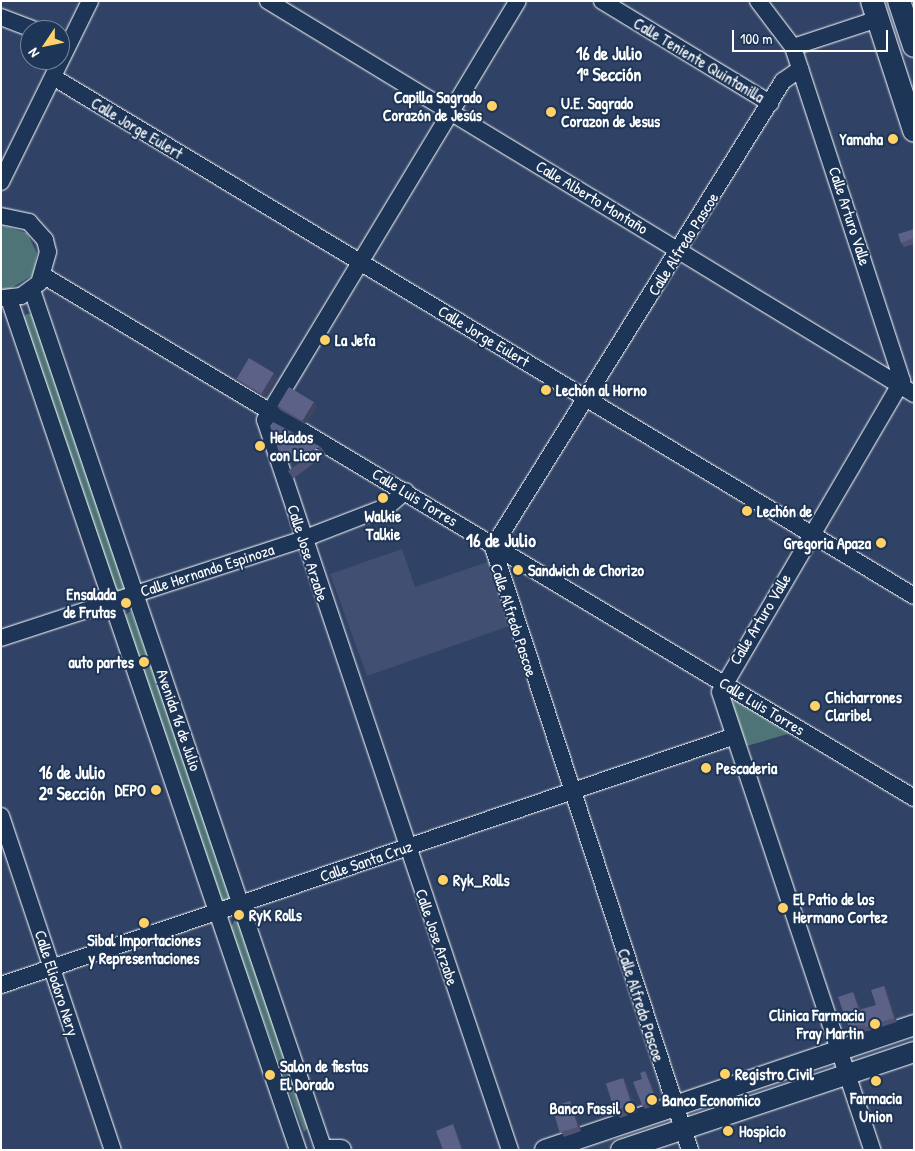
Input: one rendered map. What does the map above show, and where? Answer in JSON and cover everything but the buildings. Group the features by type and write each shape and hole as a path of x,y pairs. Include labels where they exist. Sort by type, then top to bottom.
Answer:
{"highway":[{"path":"900,1 914,46"},
{"path":"876,10 914,130"}],"main road":[{"path":"545,1150 914,1025"},
{"path":"621,1150 914,1052"},
{"path":"325,1150 341,1150"}],"street":[{"path":"1,9 3,1"},
{"path":"70,33 90,1"},
{"name":"Calle Alberto Montaño","path":"268,1 680,250 907,390"},
{"path":"269,410 518,1"},
{"name":"Calle Teniente Quintanilla","path":"602,1 770,103"},
{"name":"Calle Arturo Valle","path":"758,1 793,47 907,390 812,533 722,683 721,702 840,1050 872,1150"},
{"path":"793,47 876,10"},
{"path":"1,17 20,24"},
{"name":"Calle Alfredo Pascoe","path":"690,1150 494,562 494,543 680,250 788,75 800,69"},
{"path":"1,182 56,70"},
{"name":"Calle Jorge Eulert","path":"54,77 358,262 587,396 914,596"},
{"path":"3,212 29,222 45,240 44,276 32,290 5,298"},
{"name":"Calle Luis Torres","path":"44,276 494,543 914,798"},
{"name":"Avenida 16 de Julio","path":"32,290 325,1150"},
{"name":"Avenida 16 de Julio","path":"5,298 112,602 298,1150"},
{"name":"Calle Jose Arzabe","path":"269,410 266,426 405,846 510,1150"},
{"name":"Calle Hernando Espinoza","path":"1,638 303,539 388,506 406,491"},
{"name":"Calle Santa Cruz","path":"1,984 243,905 405,846 572,794 732,737"},
{"name":"Calle Eliodoro Nery","path":"1,816 113,1150"}],"shaded area":[{"path":"402,549 415,587 490,561 512,625 367,676 330,574"}],"green space":[{"path":"1,225 27,233 37,253 33,275 8,290 1,290"},
{"path":"27,314 34,314 127,585 125,591 114,593 23,317"},
{"path":"131,611 234,894 230,900 222,902 124,616"},
{"path":"736,700 791,733 743,747 732,703"},
{"path":"235,920 239,921 309,1126 304,1132 230,928"}],"place":[{"name":"Capilla Sagrado Corazón de Jesús","path":"492,106"},
{"name":"U.E. Sagrado Corazon de Jesus","path":"551,112"},
{"name":"Yamaha","path":"893,139"},
{"name":"La Jefa","path":"325,340"},
{"name":"Lechón al Horno","path":"546,390"},
{"name":"Helados con Licor","path":"260,446"},
{"name":"Walkie Talkie","path":"383,498"},
{"name":"Lechón de","path":"747,511"},
{"name":"Gregoria Apaza","path":"881,543"},
{"name":"Sandwich de Chorizo","path":"518,570"},
{"name":"Ensalada de Frutas","path":"126,603"},
{"name":"auto partes","path":"144,662"},
{"name":"Chicharrones Claribel","path":"815,706"},
{"name":"Pescaderia","path":"706,768"},
{"name":"DEPO","path":"156,790"},
{"name":"Ryk_Rolls","path":"443,880"},
{"name":"El Patio de los Hermano Cortez","path":"783,908"},
{"name":"RyK Rolls","path":"239,915"},
{"name":"Sibal Importaciones y Representaciones","path":"144,923"},
{"name":"Clinica Farmacia Fray Martin","path":"875,1024"},
{"name":"Registro Civil","path":"725,1074"},
{"name":"Salon de fiestas El Dorado","path":"270,1075"},
{"name":"Farmacia Union","path":"876,1081"},
{"name":"Banco Economico","path":"652,1100"},
{"name":"Banco Fassil","path":"630,1108"},
{"name":"Hospicio","path":"728,1131"}],"district":[{"name":"16 de Julio 1ª Sección","path":"609,65"},
{"name":"16 de Julio","path":"501,541"},
{"name":"16 de Julio 2ª Sección","path":"72,784"}]}
